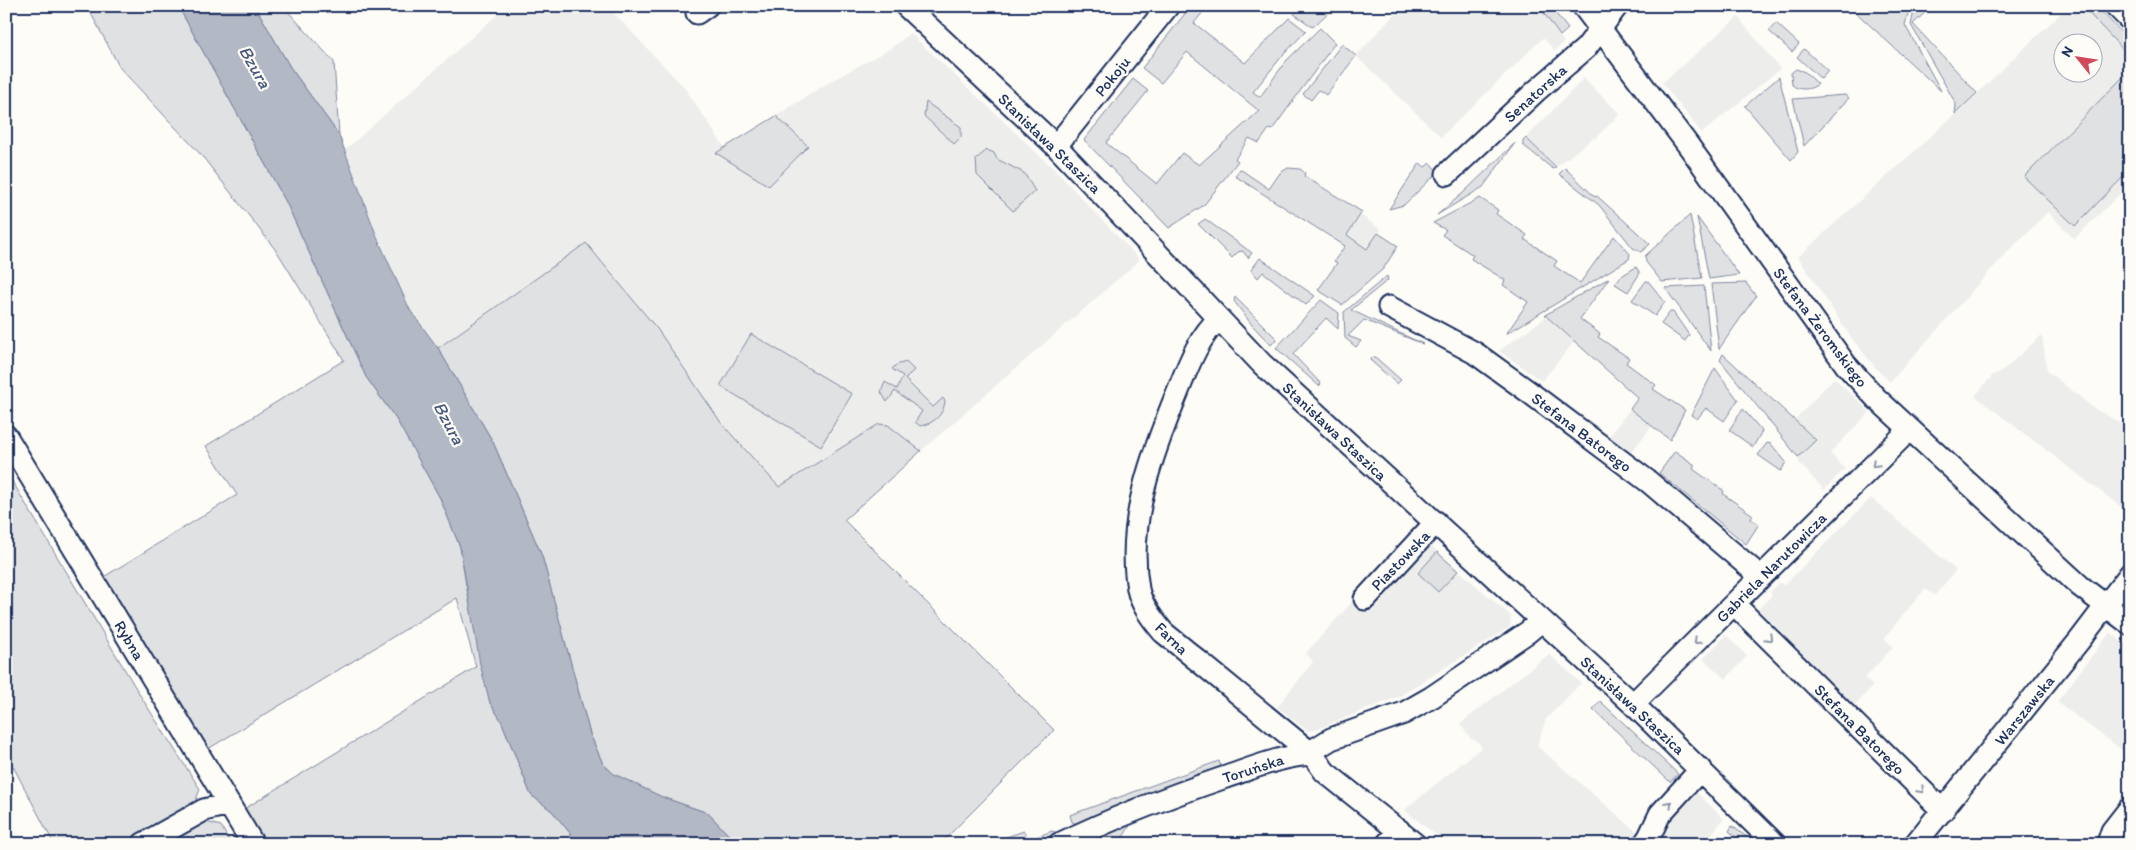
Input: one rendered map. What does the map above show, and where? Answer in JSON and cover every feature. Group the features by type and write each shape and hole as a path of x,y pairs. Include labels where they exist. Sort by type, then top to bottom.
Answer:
{"street":[{"name":"Stanisława Staszica","path":"907,6 1056,146 1262,364 1633,704 1775,844"},
{"name":"Pokoju","path":"1056,146 1168,6"},
{"name":"Stefana Żeromskiego","path":"1582,6 1688,145 1846,365 1909,430 2080,586 2130,624"},
{"name":"Senatorska","path":"1446,174 1586,48 1617,6"},
{"path":"2116,6 2130,20"},
{"name":"Stefana Batorego","path":"1389,307 1476,353 1649,482 1760,577"},
{"name":"Farna","path":"1219,319 1206,331 1185,374 1151,461 1137,531 1136,557 1139,591 1146,607 1163,632 1312,754 1325,772 1393,837 1415,844"},
{"name":"Gabriela Narutowicza","path":"1633,704 1909,430"},
{"name":"Rybna","path":"6,436 252,844"},
{"name":"Piastowska","path":"1365,599 1436,522"},
{"name":"Warszawska","path":"1915,844 2130,574"},
{"name":"Stefana Batorego","path":"1734,604 1943,811"},
{"path":"1312,754 1315,749 1331,739 1404,713 1432,697 1528,632 1541,621"},
{"name":"Toruńska","path":"1059,844 1114,818 1203,784 1286,756 1312,754"},
{"path":"1644,844 1660,814 1701,769"},
{"path":"143,844 204,810 229,804"},
{"path":"2108,844 2112,832 2130,808"}],"shaded area":[{"path":"87,6 178,6 286,202 366,377 396,419 440,498 460,547 490,703 501,720 531,795 552,811 570,833 575,844 264,844 244,809 476,667 457,598 208,749 102,578 237,495 206,446 344,360 278,253 202,156 120,68"},
{"path":"255,6 283,6 334,62 339,135 290,67"},
{"path":"507,6 607,6 684,87 725,148 831,81 891,48 910,33 1054,169 1140,260 921,451 888,425 879,424 779,487 722,424 658,330 586,243 438,348 410,310 377,237 345,150"},
{"path":"1191,6 1208,6 1194,23 1245,63 1289,18 1306,31 1283,55 1253,92 1260,97 1286,61 1320,28 1335,43 1272,130 1269,129 1259,143 1249,138 1235,159 1238,161 1204,205 1169,228 1084,140 1133,79 1148,91 1106,143 1157,184 1182,153 1199,165 1259,111 1187,52 1161,83 1142,68"},
{"path":"1301,6 1331,6 1333,8 1313,27 1294,14"},
{"path":"1402,6 1539,6 1564,42 1555,51 1543,38 1441,137 1356,56"},
{"path":"1539,6 1550,6 1568,29 1560,36"},
{"path":"1849,6 1910,6 1905,25 1941,91"},
{"path":"1915,6 1932,6 1913,24 1977,93 1955,114 1956,104 1911,25"},
{"path":"2068,6 2082,6 2130,56 2130,184 2074,239 2048,212 2000,260 1890,382 1850,336 1798,257 1964,106"},
{"path":"2082,6 2096,6 2130,41 2130,57"},
{"path":"1738,17 1780,69 1702,133 1662,83"},
{"path":"1776,23 1799,44 1792,52 1769,31"},
{"path":"1342,44 1356,56 1326,95 1319,90 1311,100 1303,94"},
{"path":"1804,49 1828,71 1821,79 1797,57"},
{"path":"1796,69 1805,72 1818,84 1812,88 1805,89 1792,85 1791,73"},
{"path":"2125,75 2130,79 2130,170 2075,226 2024,177"},
{"path":"1779,77 1798,152 1791,160 1745,106"},
{"path":"1584,78 1620,114 1595,139 1593,138 1556,167 1526,138"},
{"path":"1845,95 1849,98 1804,146 1793,99"},
{"path":"926,102 961,127 961,137 954,144 924,116"},
{"path":"776,116 808,146 769,186 716,153"},
{"path":"1526,138 1556,167 1553,169 1523,145 1523,141"},
{"path":"1515,143 1483,187 1437,215 1462,194"},
{"path":"987,150 994,153 997,159 1024,173 1035,191 1013,211 977,175 976,159"},
{"path":"1420,163 1425,167 1430,163 1438,172 1404,205 1389,209"},
{"path":"1288,168 1300,169 1305,173 1304,176 1362,212 1347,235 1367,249 1378,233 1398,246 1383,269 1342,305 1318,290 1337,263 1334,261 1345,246 1235,176 1240,169 1269,189 1280,173"},
{"path":"1565,168 1595,197 1597,196 1650,244 1641,252 1633,248 1599,205 1559,174"},
{"path":"1480,198 1498,210 1496,214 1527,235 1524,239 1557,261 1554,266 1580,283 1614,236 1630,254 1629,259 1506,334 1528,302 1503,285 1505,280 1471,259 1473,255 1442,235 1446,230 1433,223"},
{"path":"1360,215 1381,229 1368,249 1347,235"},
{"path":"1690,215 1702,278 1662,282 1646,262 1645,256"},
{"path":"1697,217 1739,275 1709,279"},
{"path":"1205,219 1252,253 1248,258 1243,251 1238,252 1232,258 1198,224"},
{"path":"586,243 658,330 722,424 779,487 879,424 888,425 921,451 844,520 1054,730 940,844 737,844 708,813 662,797 614,774 603,764 590,734 542,556 493,442 438,348"},
{"path":"1260,258 1315,296 1306,305 1263,272 1258,278 1251,270"},
{"path":"1636,267 1640,273 1628,292 1615,284 1620,277"},
{"path":"1387,276 1388,280 1351,310 1423,344 1364,320 1348,336 1361,341 1356,347 1345,338 1344,312"},
{"path":"1609,278 1580,319 1600,334 1598,337 1629,358 1626,363 1656,385 1653,389 1685,410 1670,440 1630,409 1638,398 1545,315"},
{"path":"1646,281 1665,302 1655,316 1632,300"},
{"path":"1746,283 1756,296 1719,349 1711,284"},
{"path":"1704,286 1711,351 1665,288"},
{"path":"1235,297 1277,339 1271,345 1252,325 1234,301"},
{"path":"1321,300 1339,313 1338,329 1326,318 1293,354 1321,384 1319,386 1276,348"},
{"path":"1670,312 1673,312 1689,335 1685,341 1661,324"},
{"path":"1547,316 1574,342 1542,381 1499,351"},
{"path":"751,334 852,394 821,446 720,386"},
{"path":"2042,335 2047,371 2095,409 2130,428 2130,514 1975,396 1993,375 2001,372"},
{"path":"1723,354 1816,440 1798,457 1720,360"},
{"path":"1374,356 1401,380 1397,384 1370,360"},
{"path":"906,362 914,370 905,379 933,407 943,398 945,401 943,410 937,418 925,425 920,426 915,422 922,411 895,391 887,402 881,392 885,382 897,389 903,376 892,369 896,365"},
{"path":"1715,368 1738,400 1724,421 1706,408 1697,419 1691,415"},
{"path":"1834,378 1870,412 1830,453 1845,469 1824,490 1799,463 1798,457 1815,440 1794,421"},
{"path":"1630,409 1652,426 1628,456 1607,439"},
{"path":"1743,409 1762,431 1753,447 1729,430"},
{"path":"1767,443 1771,444 1786,462 1781,471 1758,455"},
{"path":"1675,451 1695,465 1693,469 1724,491 1723,494 1753,515 1751,519 1759,524 1746,544 1659,473"},
{"path":"6,471 143,700 200,789 193,808 126,844 54,844 6,753"},
{"path":"1871,498 1956,570 1935,595 1925,589 1884,638 1893,647 1865,678 1873,686 1852,708 1780,639 1783,634 1758,609 1772,595 1770,592 1779,582 1784,585"},
{"path":"1431,546 1511,616 1510,627 1398,697 1312,731 1308,731 1277,707 1313,662 1306,653 1359,594 1374,606"},
{"path":"1437,552 1458,571 1438,592 1418,573"},
{"path":"2110,632 2130,648 2130,756 2057,702"},
{"path":"1726,635 1747,656 1726,679 1703,659"},
{"path":"1549,654 1581,683 1546,719 1537,746 1644,838 1638,844 1448,844 1404,810 1482,747 1474,739 1472,740 1460,724"},
{"path":"1600,701 1678,774 1670,782 1593,709"},
{"path":"1219,761 1221,767 1126,801 1081,826 1072,822 1070,815"},
{"path":"1690,786 1724,819 1704,844 1654,844 1664,835 1667,813"},
{"path":"202,821 221,826 231,844 161,844"},
{"path":"1132,822 1119,844 1083,844"},
{"path":"1732,826 1756,844 1743,844 1729,831"},
{"path":"1024,831 1028,840 1052,831 1061,834 1044,844 985,844"}],"water":[{"name":"Bzura","path":"178,6 255,6 290,67 339,135 377,237 410,310 438,348 493,442 542,556 590,734 603,764 614,774 662,797 708,813 737,844 575,844 570,833 552,811 531,795 501,720 490,703 480,664 460,547 440,498 396,419 366,377 286,202"}]}
